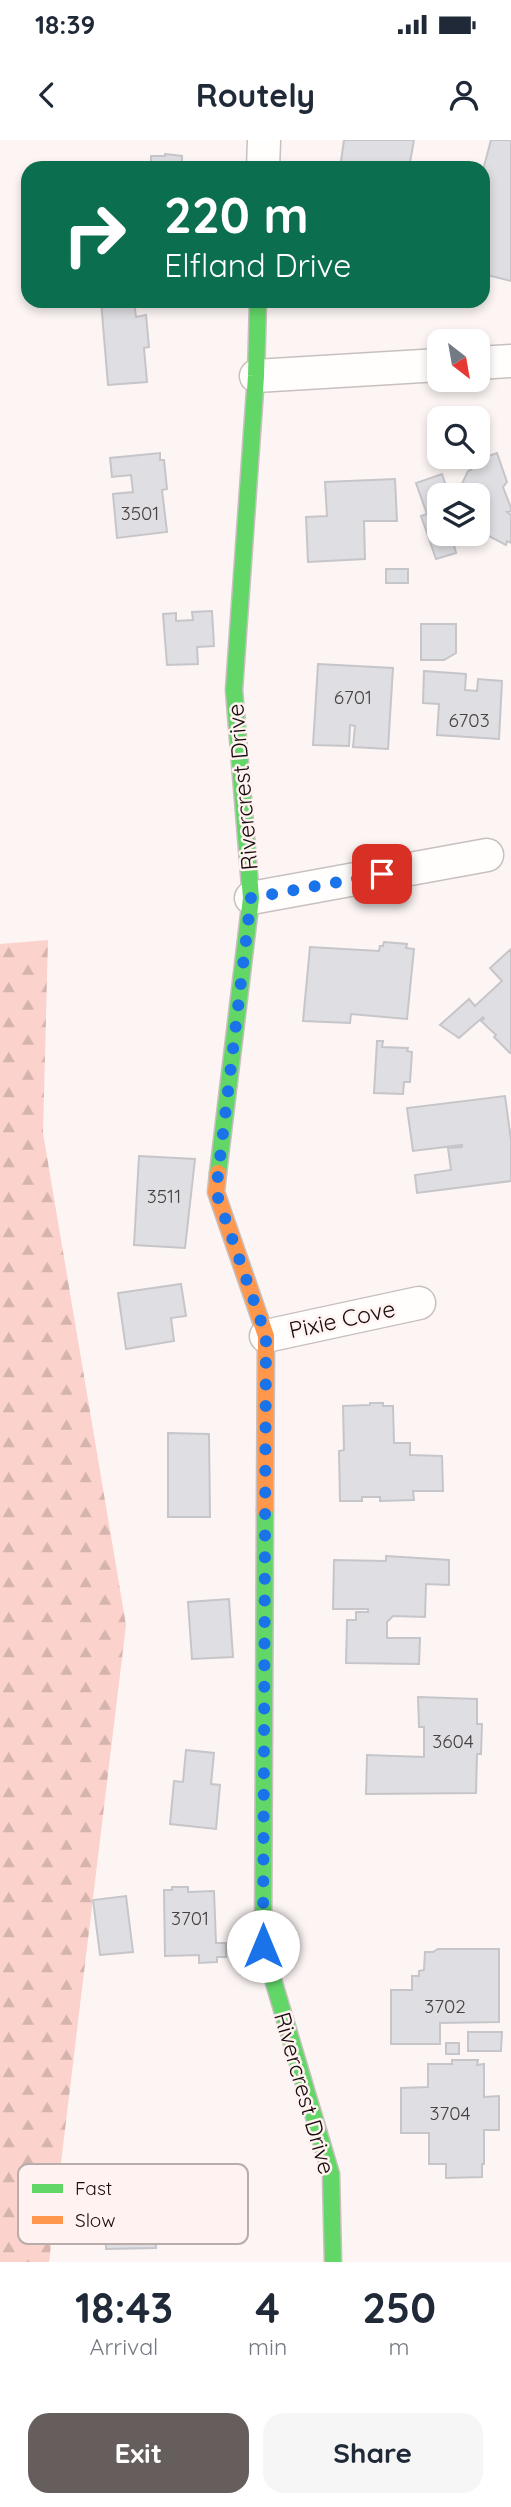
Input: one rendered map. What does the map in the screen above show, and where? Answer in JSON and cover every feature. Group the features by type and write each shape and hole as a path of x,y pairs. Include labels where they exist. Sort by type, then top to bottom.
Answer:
{"street":[{"path":"263,161 264,140"},
{"name":"Rivercrest Drive","path":"258,308 256,376 234,690 251,898 216,1192 266,1336 263,1946 331,2174 333,2262"},
{"path":"490,362 511,361"},
{"path":"256,376 427,366"},
{"path":"251,898 487,855"},
{"name":"Pixie Cove","path":"266,1336 419,1303"}],"green space":[{"path":"48,940 43,1133 126,1625 61,2164 18,2164 18,2244 51,2244 49,2262 0,2262 0,944"}],"building":[{"path":"344,140 414,140 410,161 341,161"},
{"path":"491,140 511,140 511,281 490,276 490,161 485,161"},
{"path":"151,156 182,156 182,161 151,161"},
{"path":"102,308 135,308 136,317 146,315 149,347 144,348 147,382 108,385"},
{"path":"160,453 160,460 164,460 167,489 162,490 167,532 117,538 113,494 133,492 131,475 112,477 110,458"},
{"path":"497,453 507,482 503,487 511,508 511,511 507,512 511,515 511,543 507,541 506,545 490,537 490,483 462,483 471,469 490,469 490,455"},
{"path":"442,474 445,483 427,483 427,514 416,483"},
{"path":"395,479 397,521 364,521 365,559 308,562 306,517 327,516 325,482"},
{"path":"427,514 427,533 421,516"},
{"path":"431,546 454,546 456,553 436,559"},
{"path":"386,569 408,569 408,583 386,583"},
{"path":"212,611 214,646 197,647 198,664 167,665 163,614 176,613 176,621 193,620 192,612"},
{"path":"421,624 456,624 456,653 444,660 421,660"},
{"path":"318,664 393,668 388,749 353,747 355,726 350,725 349,746 313,745"},
{"path":"424,671 466,674 465,690 477,691 478,679 502,681 499,739 437,735 439,704 423,703"},
{"path":"384,942 407,944 406,948 414,949 407,1019 351,1014 350,1023 303,1021 310,947 379,951"},
{"path":"511,949 511,1052 481,1021 483,1017 459,1038 440,1025 469,999 475,1006 502,981 490,968"},
{"path":"377,1041 383,1041 382,1047 408,1048 407,1051 412,1052 410,1082 404,1082 403,1094 374,1093"},
{"path":"505,1096 511,1140 511,1181 417,1193 415,1175 451,1170 448,1148 462,1145 413,1151 407,1108"},
{"path":"139,1156 195,1159 185,1248 134,1245"},
{"path":"181,1284 186,1316 171,1318 174,1341 126,1349 118,1293"},
{"path":"370,1403 393,1406 394,1443 410,1443 410,1455 442,1456 443,1491 413,1491 414,1500 380,1501 380,1497 362,1497 362,1501 340,1501 339,1451 344,1450 343,1406"},
{"path":"168,1433 209,1434 210,1517 168,1517"},
{"path":"386,1556 449,1560 449,1585 426,1584 425,1617 393,1616 387,1622 387,1638 420,1638 419,1664 346,1663 347,1620 356,1620 356,1612 368,1612 368,1609 333,1609 334,1560 386,1561"},
{"path":"229,1599 233,1657 192,1659 188,1602"},
{"path":"418,1697 477,1699 477,1724 482,1724 481,1754 477,1754 476,1793 366,1794 367,1755 424,1757 424,1727 419,1727"},
{"path":"186,1750 214,1753 211,1784 220,1785 216,1829 170,1824 174,1781 183,1782"},
{"path":"172,1887 188,1887 188,1892 214,1891 216,1943 226,1943 226,1957 217,1957 217,1962 199,1963 199,1955 165,1956 164,1890 172,1890"},
{"path":"126,1896 133,1952 100,1955 93,1900"},
{"path":"438,1949 499,1949 499,2022 440,2023 440,2044 391,2044 391,1990 412,1990 412,1976 419,1976 419,1971 424,1970 425,1952"},
{"path":"468,2032 502,2032 501,2051 468,2051"},
{"path":"446,2043 459,2043 459,2054 446,2054"},
{"path":"452,2060 478,2060 477,2065 484,2064 484,2097 499,2096 499,2130 484,2130 482,2177 446,2178 446,2164 429,2164 429,2133 401,2133 401,2088 428,2087 428,2064 452,2064"},
{"path":"106,2244 156,2244 156,2248 106,2249"}],"traffic: fast":[{"path":"218,1173 251,898 234,690 256,376 258,308"},
{"path":"265,1510 263,1946 331,2174 333,2262"}],"traffic: slow":[{"path":"218,1173 216,1192 266,1336 265,1510"}],"route":[{"path":"263,1946 266,1336 216,1192 251,898 382,874"}]}
